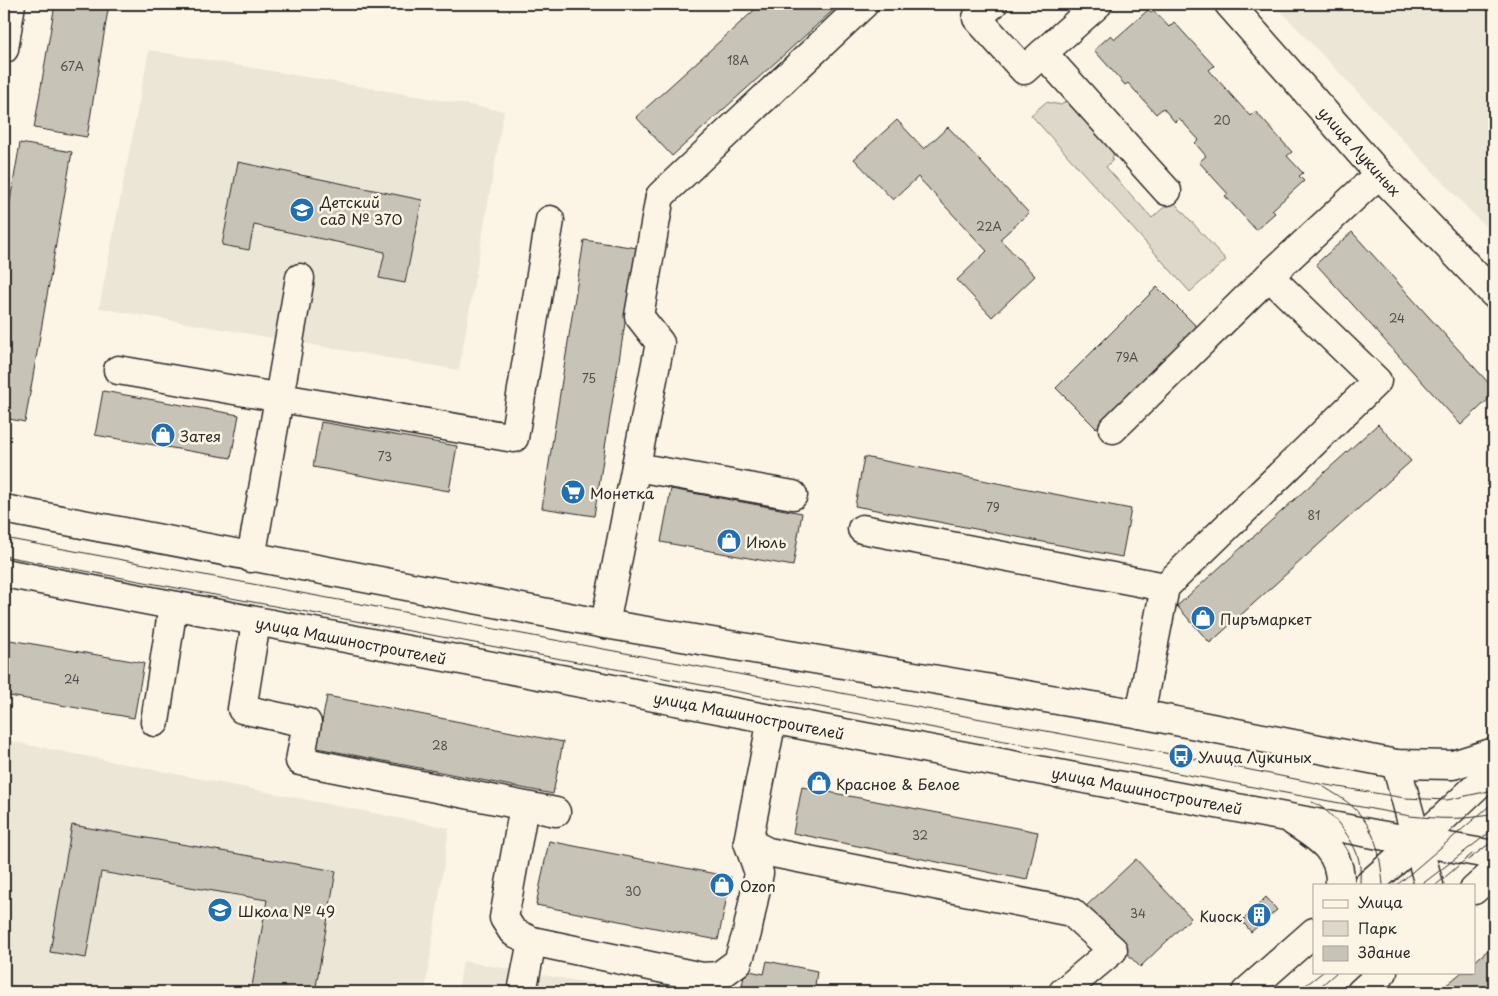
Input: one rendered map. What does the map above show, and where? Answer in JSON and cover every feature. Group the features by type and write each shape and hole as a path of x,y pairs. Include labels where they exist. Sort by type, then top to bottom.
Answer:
{"main road":[{"path":"4,50 11,4"},
{"path":"605,624 660,344 639,316 660,196 864,4"},
{"path":"992,4 977,18 1024,70 1098,4"},
{"name":"улица Лукиных","path":"1229,4 1379,174 1494,294"},
{"path":"1043,53 1168,191"},
{"path":"1113,429 1268,276 1379,174"},
{"path":"118,370 514,438 550,220"},
{"path":"1140,714 1166,587 1377,380 1268,276"},
{"path":"251,558 300,278"},
{"path":"636,467 793,495"},
{"path":"4,509 251,558 605,624 1140,714 1396,764 1453,765 1494,752"},
{"path":"862,529 1166,587"},
{"name":"улица Машиностроителей","path":"4,573 1417,842 1494,855"},
{"path":"155,722 173,606"},
{"path":"256,622 242,709 307,723 300,761 556,812"},
{"path":"524,806 504,918 513,932 532,941 702,976 719,976 738,962 749,924 759,874 748,842 772,719"},
{"path":"1396,764 1429,884"},
{"path":"1369,884 1494,770"},
{"path":"1284,816 1319,837 1337,861 1340,884"},
{"path":"748,842 768,852 1071,912 1113,950 1062,992"},
{"path":"1476,888 1494,872"},
{"path":"1246,992 1313,933"},
{"path":"522,992 532,941"},
{"path":"1361,992 1381,974"}],"shaded area":[{"path":"1274,4 1494,4 1494,236"},
{"name":"Детский сад № 370","path":"149,50 504,111 459,370 99,308"},
{"name":"Школа № 49","path":"4,740 449,828 425,992 4,992"},
{"path":"463,961 640,992 458,992"}],"green space":[{"path":"1069,99 1114,149 1112,161 1106,167 1152,218 1172,200 1226,260 1190,292 1031,115 1046,102 1061,105"}],"building":[{"path":"55,4 109,4 87,137 34,128"},
{"path":"761,4 840,4 672,156 636,117"},
{"path":"1148,10 1151,13 1154,11 1169,27 1174,22 1214,66 1209,70 1250,116 1255,111 1292,152 1287,156 1303,173 1299,176 1304,181 1272,210 1275,213 1256,230 1225,196 1228,194 1199,162 1206,156 1195,143 1199,140 1179,118 1175,122 1163,108 1156,114 1128,83 1125,85 1094,50 1111,35 1115,39"},
{"path":"897,120 924,149 948,127 1029,213 1000,239 1035,276 992,317 957,280 987,251 918,177 893,200 854,159"},
{"path":"20,143 72,152 25,422 4,418 4,236"},
{"path":"238,162 422,200 405,283 379,278 385,252 254,225 249,250 222,245"},
{"path":"1352,232 1494,389 1494,394 1461,425 1316,264"},
{"path":"584,240 637,248 594,516 542,508"},
{"path":"1157,287 1197,327 1096,428 1056,388"},
{"path":"103,391 239,415 231,458 95,435"},
{"path":"321,422 457,446 449,491 313,467"},
{"path":"1378,424 1411,461 1210,643 1177,606"},
{"path":"864,457 1131,509 1122,557 855,506"},
{"path":"671,489 802,513 793,566 661,542"},
{"path":"4,639 144,663 134,718 4,695"},
{"path":"327,696 563,742 553,794 317,748"},
{"path":"802,787 1038,832 1027,880 793,833"},
{"path":"72,825 336,871 315,992 251,992 267,900 101,872 86,958 50,952"},
{"path":"549,841 731,877 718,940 536,905"},
{"path":"1136,859 1191,918 1140,967 1084,908"},
{"name":"Киоск","path":"1266,897 1277,910 1251,932 1242,921"},
{"path":"1494,945 1494,992 1438,992 1460,974 1476,974 1476,960"},
{"path":"767,961 817,971 815,986 811,992 741,992 745,970 764,974"},
{"path":"549,988 572,992 548,992"}],"tram line":[{"path":"4,538 1181,756 1320,784 1405,798 1447,800 1494,790"},
{"path":"4,556 1410,816 1452,818 1494,814"},
{"path":"1324,787 1350,804 1367,824 1378,852 1383,884"},
{"path":"1312,802 1327,811 1334,818 1353,844 1360,864 1360,884"},
{"path":"1398,884 1494,802"},
{"path":"1422,884 1494,829"},
{"path":"1468,860 1494,840"},
{"path":"1437,884 1472,854"},
{"path":"1297,992 1320,974"},
{"path":"1314,992 1335,974"}],"place":[{"name":"Детский сад № 370","path":"302,210"},
{"name":"Затея","path":"163,435"},
{"name":"Монетка","path":"573,492"},
{"name":"Июль","path":"729,541"},
{"name":"Пиръмаркет","path":"1203,618"},
{"name":"Улица Лукиных","path":"1181,756"},
{"name":"Красное & Белое","path":"819,783"},
{"name":"Ozon","path":"722,885"},
{"name":"Школа № 49","path":"220,910"},
{"name":"Киоск","path":"1259,915"}]}
